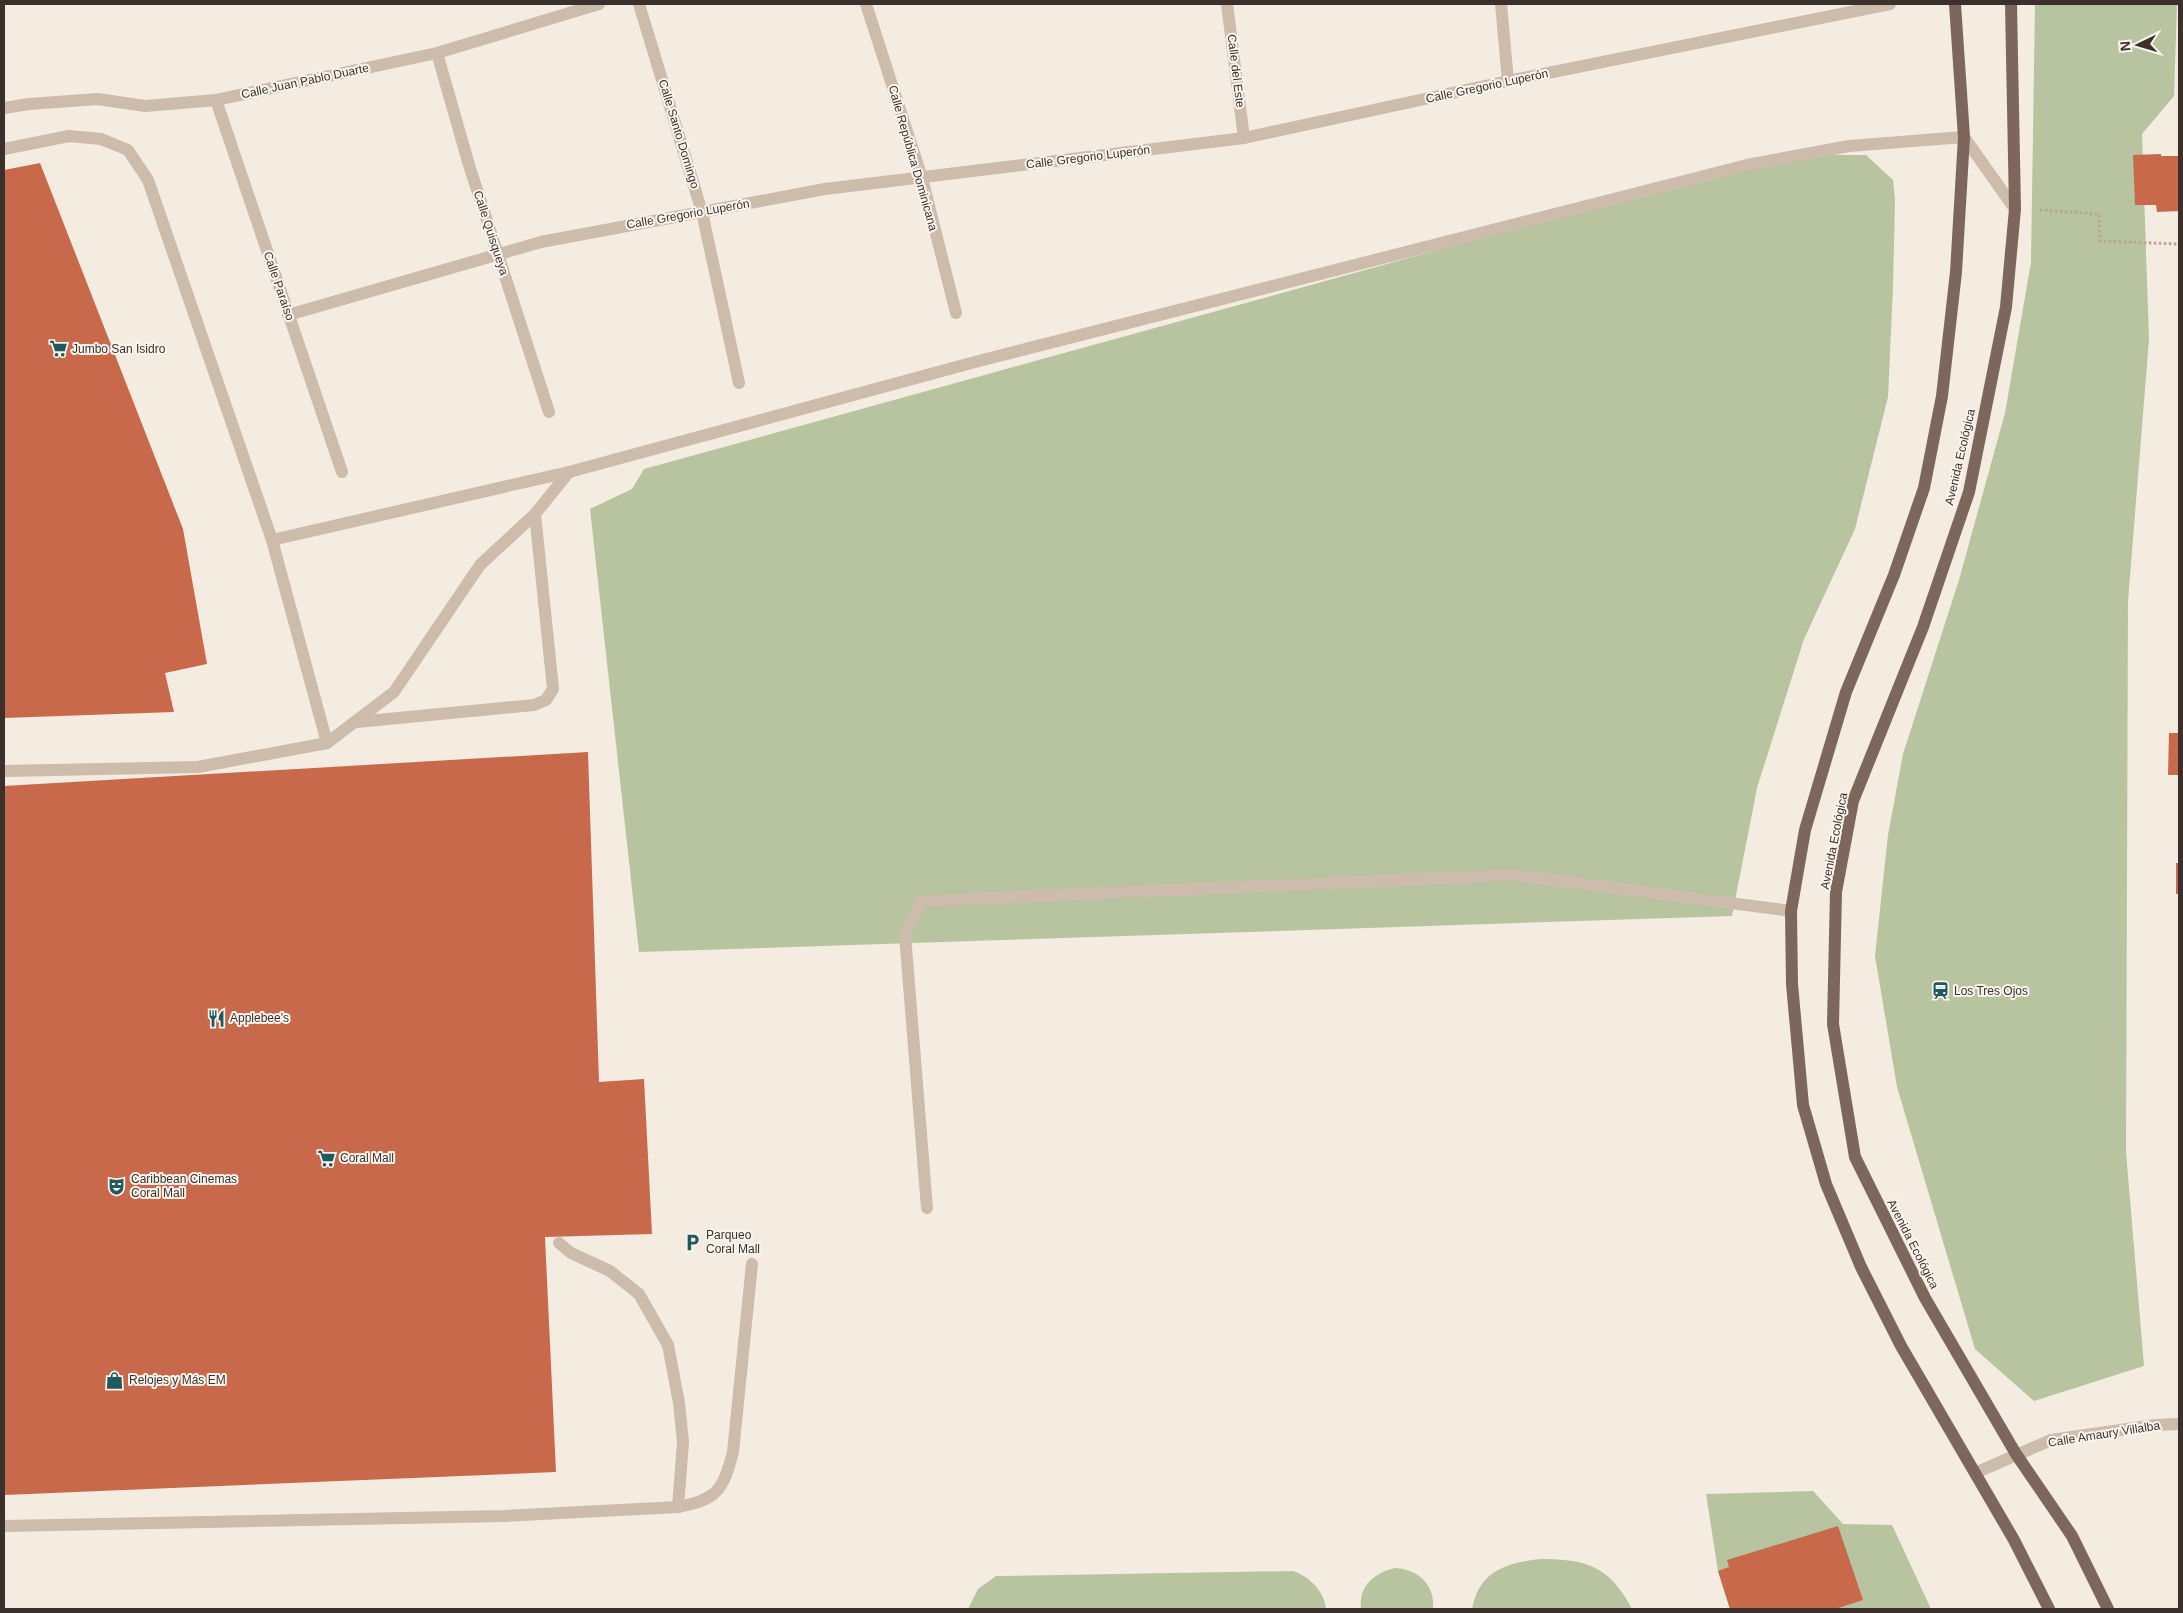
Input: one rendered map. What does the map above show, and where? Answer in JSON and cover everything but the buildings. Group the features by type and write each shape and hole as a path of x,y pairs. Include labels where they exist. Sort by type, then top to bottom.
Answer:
{"main road":[{"path":"1955,4 1964,137 1952,322 1942,396 1924,488 1894,575 1846,692 1825,757 1805,830 1791,911 1792,984 1803,1105 1826,1184 1861,1266 1901,1346 2014,1540 2049,1609"},
{"name":"Avenida Ecológica","path":"2012,4 2015,209 2006,307 1970,492 1923,627 1853,802 1836,892 1833,1024 1855,1157 1925,1298 2016,1454 2072,1536 2108,1609"}],"street":[{"name":"Calle Juan Pablo Duarte","path":"4,108 29,104 98,99 145,106 216,100 437,53 599,4"},
{"name":"Calle Santo Domingo","path":"639,4 702,212 739,383"},
{"name":"Calle República Dominicana","path":"866,4 922,178 956,313"},
{"name":"Calle del Este","path":"1227,4 1244,138"},
{"path":"1501,4 1508,81"},
{"name":"Calle Gregorio Luperón","path":"288,315 541,242 825,189 1244,138 1508,81 1890,4"},
{"name":"Calle Quisqueya","path":"437,53 469,165 549,412"},
{"name":"Calle Paraíso","path":"216,100 342,472"},
{"path":"4,148 69,136 101,139 128,150 148,180 272,540 327,743"},
{"path":"272,540 569,472 975,362 1747,165 1849,146 1964,137 2015,209"},
{"path":"4,771 198,767 327,743 394,692 480,565 535,514 569,472"},
{"path":"356,722 534,705 546,700 553,689 535,514"},
{"path":"927,1208 905,935 921,901 1514,875 1791,911"},
{"path":"559,1243 571,1253 610,1271 639,1294 668,1345 683,1442 678,1507"},
{"path":"4,1526 504,1516 678,1507 700,1503 716,1493 727,1474 733,1452 752,1264"},
{"name":"Calle Amaury Villalba","path":"1975,1473 2051,1440 2155,1425 2179,1424"}],"path":[{"path":"2015,209 2099,214 2100,241 2179,244"}],"green space":[{"path":"2035,4 2177,4 2174,96 2142,134 2149,339 2128,601 2126,1152 2144,1366 2034,1401 1975,1349 1897,1087 1875,956 1888,835 1903,754 1959,580 2005,413 2031,262"},
{"path":"1805,155 1866,155 1893,180 1895,200 1893,287 1888,397 1855,529 1804,639 1757,788 1732,916 639,952 590,509 632,489 644,469 1713,174"},
{"path":"1813,1491 1843,1524 1892,1525 1931,1609 1730,1609 1718,1571 1706,1494"},
{"path":"1540,1559 1557,1559 1584,1563 1595,1568 1615,1583 1632,1609 1472,1609 1481,1586 1496,1571 1516,1563"},
{"path":"1396,1568 1412,1572 1424,1580 1431,1593 1433,1609 1361,1609 1362,1593 1370,1581 1381,1573"},
{"path":"1293,1571 1305,1577 1315,1586 1325,1602 1326,1609 968,1609 978,1589 996,1576"}],"place":[{"name":"Jumbo San Isidro","path":"58,349"},
{"name":"Los Tres Ojos","path":"1940,991"},
{"name":"Applebee's","path":"216,1018"},
{"name":"Coral Mall","path":"326,1158"},
{"name":"Caribbean Cinemas Coral Mall","path":"117,1186"},
{"name":"Parqueo Coral Mall","path":"692,1242"},
{"name":"Relojes y Más EM","path":"115,1380"}]}
